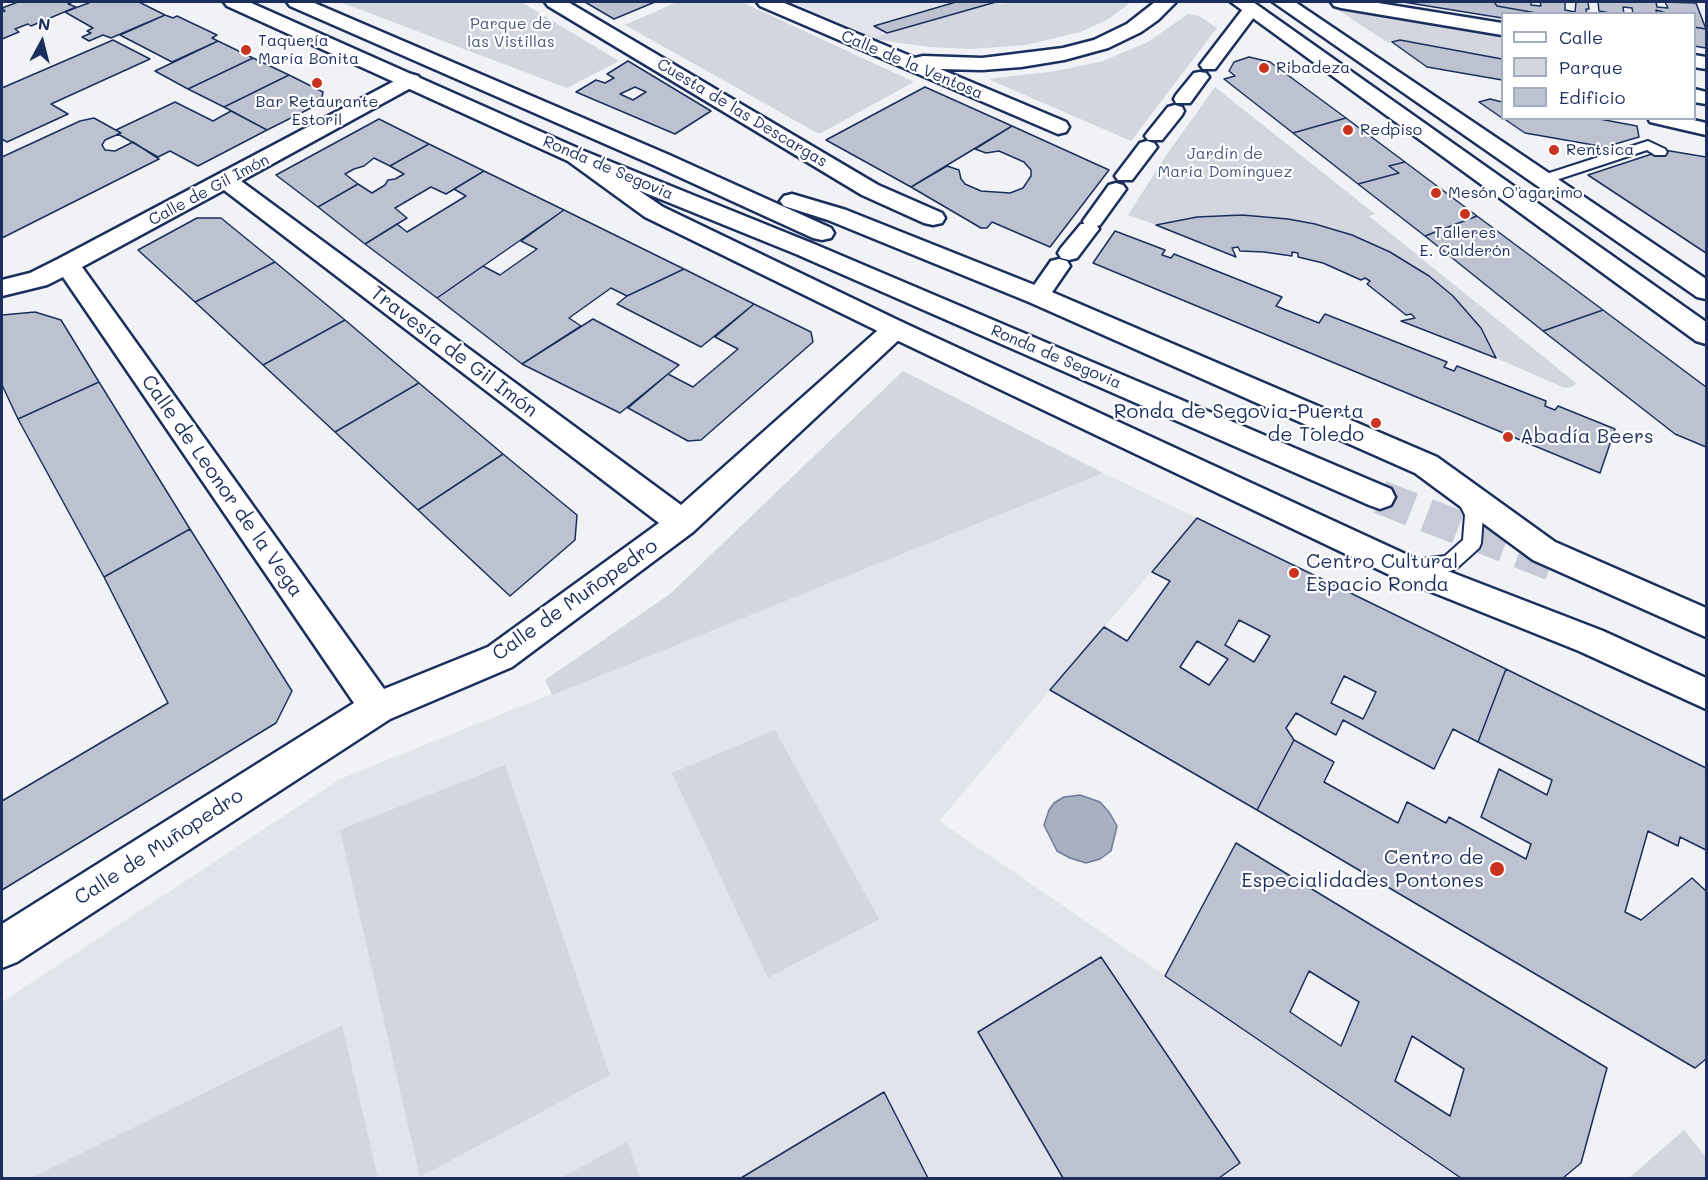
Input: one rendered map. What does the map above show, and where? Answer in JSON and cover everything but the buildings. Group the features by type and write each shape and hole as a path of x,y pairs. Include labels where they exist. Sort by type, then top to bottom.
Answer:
{"main road":[{"name":"Ronda de Segovia","path":"234,2 576,156 805,249 1380,497 822,233 659,159 297,2"},
{"name":"Cuesta de las Descargas","path":"555,2 870,190 933,218"},
{"name":"Calle de la Ventosa","path":"767,2 1058,127"},
{"path":"897,59 982,64 1021,62 1064,54 1101,44 1134,28 1166,2"},
{"path":"1283,2 1707,291"},
{"path":"1341,2 1501,29"},
{"path":"1246,5 1707,335"},
{"name":"Calle de Gil Imón","path":"2,288 38,279 67,265 411,80"},
{"path":"576,156 654,212 895,329 1403,567 1591,640 1707,694"},
{"path":"659,159 837,215 1038,296 1426,465 1544,551 1707,623"},
{"name":"Travesía de Gil Imón","path":"226,181 682,523"},
{"name":"Calle de Leonor de la Vega","path":"67,265 377,708"},
{"name":"Calle de Muñopedro","path":"2,947 377,708 500,657 682,523 895,329"}],"street":[{"path":"1038,296 1120,182 1205,71 1246,5"},
{"path":"1665,120 1707,129"}],"lane":[{"path":"1545,179 1648,146 1660,152"},
{"path":"1403,567 1450,563 1472,543 1474,515 1462,492"}],"shaded area":[{"path":"790,2 1131,2 1107,20 1080,32 1025,45 971,49 930,47 874,39"},
{"path":"1103,473 1197,518 939,821 1461,1178 2,1178 2,1002 340,779"}],"green space":[{"name":"Parque de las Vistillas","path":"340,2 521,2 619,61 567,88"},
{"path":"677,2 742,2 914,82 819,134 625,25"},
{"path":"996,2 1000,5 1012,2 1131,2 1107,20 1080,32 1025,45 971,49 930,47 874,39 887,33"},
{"path":"1332,6 1501,35 1501,59 1400,40 1388,43"},
{"name":"Jardín de María Domínguez","path":"1188,14 1199,16 1217,28 1131,141 988,79 1056,71 1103,61 1148,42"},
{"name":"Jardín de María Domínguez","path":"1215,87 1375,214 1369,216 1576,383 1574,386 1565,388 1496,358 1480,328 1442,286 1390,252 1352,235 1315,224 1265,216 1197,217 1156,225 1128,215 1165,157"},
{"path":"903,371 1103,473 552,695 545,680 670,594"},
{"path":"775,730 879,919 768,978 672,773"},
{"path":"505,765 610,1075 420,1177 340,830"},
{"path":"342,1025 378,1178 31,1178"},
{"path":"1684,1130 1706,1157 1706,1178 1629,1178"},
{"path":"627,1142 640,1178 561,1178"}],"water":[{"path":"1080,795 1100,802 1117,826 1111,851 1100,859 1086,863 1057,851 1044,825 1054,803 1064,797"}],"tunnel":[{"path":"1380,497 1563,568"}],"place":[{"name":"Taquería María Bonita","path":"246,50"},
{"name":"Ribadeza","path":"1264,68"},
{"name":"Bar Retaurante Estoril","path":"317,83"},
{"name":"Redpiso","path":"1348,130"},
{"name":"Rentsica","path":"1554,150"},
{"name":"Mesón O'agarimo","path":"1436,193"},
{"name":"Talleres E. Calderón","path":"1465,214"},
{"name":"Ronda de Segovia-Puerta de Toledo","path":"1376,423"},
{"name":"Abadía Beers","path":"1508,437"},
{"name":"Centro Cultural Espacio Ronda","path":"1294,573"},
{"name":"Centro de Especialidades Pontones","path":"1497,869"}]}
